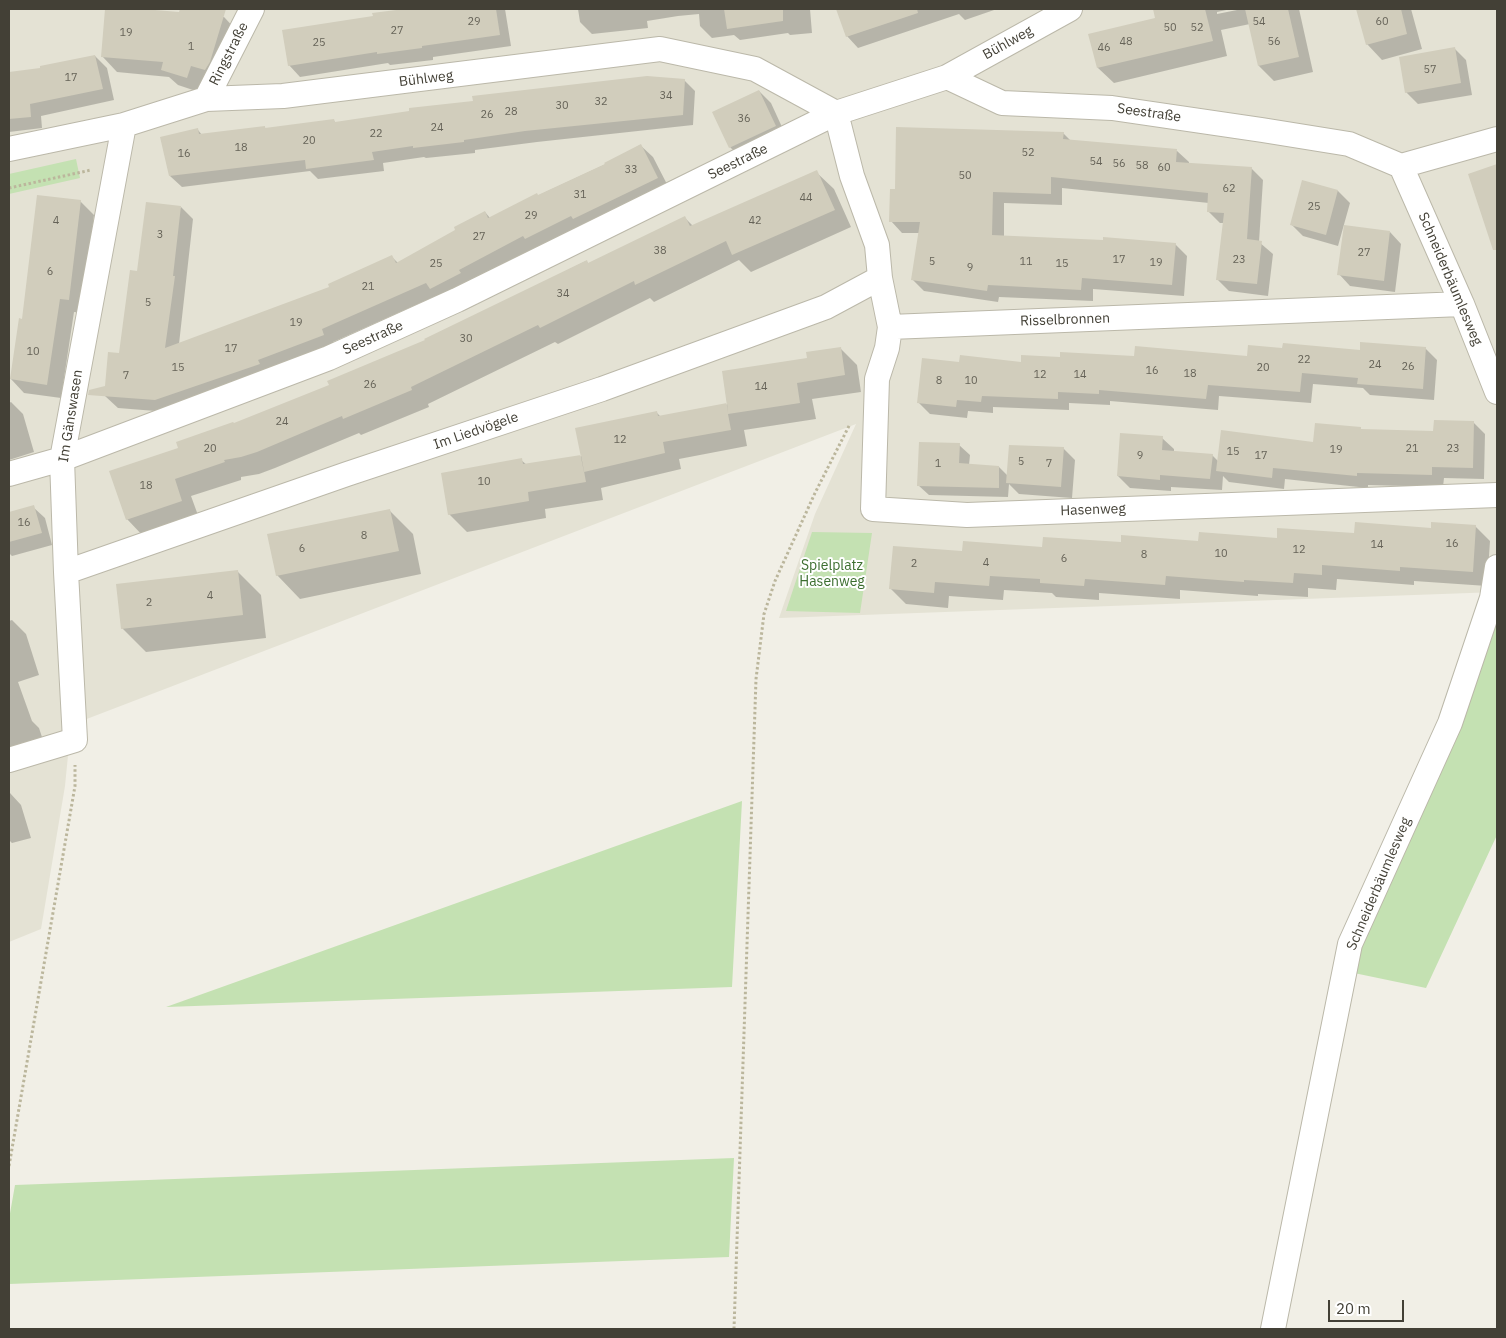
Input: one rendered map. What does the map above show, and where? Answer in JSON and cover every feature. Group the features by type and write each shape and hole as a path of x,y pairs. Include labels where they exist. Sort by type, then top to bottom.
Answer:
{"street":[{"name":"Ringstraße","path":"206,99 252,9"},
{"name":"Bühlweg","path":"947,76 1070,9"},
{"name":"Bühlweg","path":"9,149 124,125 206,99 283,96 660,49 755,69 836,113"},
{"name":"Seestraße","path":"9,474 62,459 329,358 457,300 836,113 947,76 1002,103 1112,108 1262,130 1349,144 1401,166"},
{"path":"836,113 852,176 877,245 880,278 890,327"},
{"name":"Im Gänswasen","path":"75,740 62,459 124,125"},
{"path":"1401,166 1497,139"},
{"name":"Schneiderbäumlesweg","path":"1401,166 1462,304 1497,392"},
{"name":"Im Liedvögele","path":"66,572 347,474 602,389 826,307 880,278"},
{"name":"Risselbronnen","path":"890,327 1462,304"},
{"name":"Hasenweg","path":"890,327 877,379 873,509 967,515 1497,496"},
{"name":"Schneiderbäumlesweg","path":"1273,1329 1350,944 1450,723 1492,598 1497,566"},
{"path":"9,760 75,740"}],"path":[{"path":"9,188 94,169"},
{"path":"734,1329 756,679 764,614 775,581 814,493 852,419"},
{"path":"9,1166 75,786 75,740"}],"shaded area":[{"path":"9,9 1497,9 1497,592 779,618 815,514 856,424 71,725 65,786 41,929 9,942"}],"green space":[{"path":"76,159 80,178 9,194 9,174"},
{"name":"Spielplatz Hasenweg","path":"812,532 872,533 860,613 786,611"},
{"path":"1497,609 1497,835 1426,988 1354,973 1363,940"},
{"path":"742,801 732,987 166,1007"},
{"path":"734,1158 729,1257 9,1284 9,1219 15,1185"}],"building":[{"path":"105,9 143,9 179,12 180,9 226,9 210,62 205,70 191,66 187,78 161,70 163,62 101,57"},
{"path":"404,9 496,9 500,35 422,46 422,48 377,54 377,52 288,66 282,30 373,16 372,13"},
{"path":"724,9 783,9 783,21 727,29"},
{"path":"836,9 917,9 918,13 846,37"},
{"path":"1153,9 1205,9 1213,41 1097,68 1088,34 1155,18"},
{"path":"1245,9 1288,9 1299,57 1258,66"},
{"path":"1356,9 1401,9 1407,34 1366,45"},
{"path":"1455,47 1461,83 1405,93 1399,57"},
{"path":"95,55 103,89 30,104 31,117 9,119 9,72 40,68 40,66"},
{"path":"647,76 685,79 683,115 525,131 464,140 464,142 413,148 413,146 372,152 374,160 306,169 305,160 169,176 160,137 198,128 199,134 334,119 335,122 409,111 409,108 473,101 472,96"},
{"path":"759,90 776,126 729,148 712,112"},
{"path":"896,127 1064,132 1063,139 1177,149 1176,162 1252,167 1247,239 1262,241 1257,284 1216,280 1224,213 1207,212 1208,193 1051,177 1051,194 993,192 992,235 1103,240 1103,237 1176,243 1172,285 1082,278 1081,290 988,285 987,291 911,280 920,222 889,222 890,189 895,189"},
{"path":"641,144 658,178 573,219 571,216 525,239 523,236 459,270 461,273 430,289 426,283 322,329 324,335 258,360 260,364 155,400 88,395 89,390 105,386 108,352 119,353 130,270 137,271 146,202 181,206 173,276 175,276 165,348 329,287 328,284 392,255 396,263 455,230 454,227 485,211 488,218 537,193 538,195 605,164"},
{"path":"1497,164 1497,250 1493,250 1468,174"},
{"path":"817,170 835,210 732,255 726,241 635,285 634,281 540,328 538,325 411,387 412,390 343,419 342,416 257,452 224,460 225,462 175,479 182,501 126,520 109,471 178,448 176,442 234,423 329,385 327,381 425,340 587,260 588,263 685,216 690,226"},
{"path":"1302,180 1338,190 1326,235 1290,225"},
{"path":"37,195 81,200 69,300 60,299 47,385 10,379 19,318 22,319"},
{"path":"1344,225 1390,231 1384,281 1337,275"},
{"path":"1360,342 1426,347 1423,389 1357,384 1358,378 1302,373 1300,392 1208,385 1206,399 1099,390 1099,394 1058,392 1058,399 982,396 981,402 957,400 956,407 917,403 922,358 959,362 960,355 1021,362 1021,355 1060,357 1060,352 1134,356 1135,346 1247,356 1248,345 1282,348 1283,343 1360,350"},
{"path":"841,347 845,375 797,383 800,403 728,414 731,430 663,442 665,453 584,472 575,428 657,411 658,416 727,403 722,371 807,358 806,352"},
{"path":"1434,420 1474,421 1473,468 1432,467 1432,475 1357,473 1357,476 1273,468 1272,478 1216,471 1221,430 1313,442 1315,423 1361,427 1361,429 1433,431"},
{"path":"1120,433 1163,436 1162,450 1213,454 1210,479 1160,475 1160,480 1117,476"},
{"path":"919,442 960,443 959,463 999,466 999,488 917,486"},
{"path":"1009,445 1064,447 1061,487 1006,483"},
{"path":"581,455 586,482 528,492 529,501 448,515 441,473 522,458 523,464"},
{"path":"34,505 42,533 9,542 9,512"},
{"path":"390,509 399,551 276,576 267,534"},
{"path":"1355,522 1431,528 1431,522 1476,525 1473,572 1400,567 1400,571 1322,565 1322,575 1294,573 1293,583 1244,580 1244,582 1166,576 1165,585 1085,579 1084,586 1040,583 1040,579 990,576 989,586 935,582 934,593 889,589 893,546 962,551 963,541 1042,547 1043,537 1121,542 1121,535 1198,541 1199,532 1277,538 1277,528 1354,533"},
{"path":"238,570 243,615 121,629 116,584"}]}
